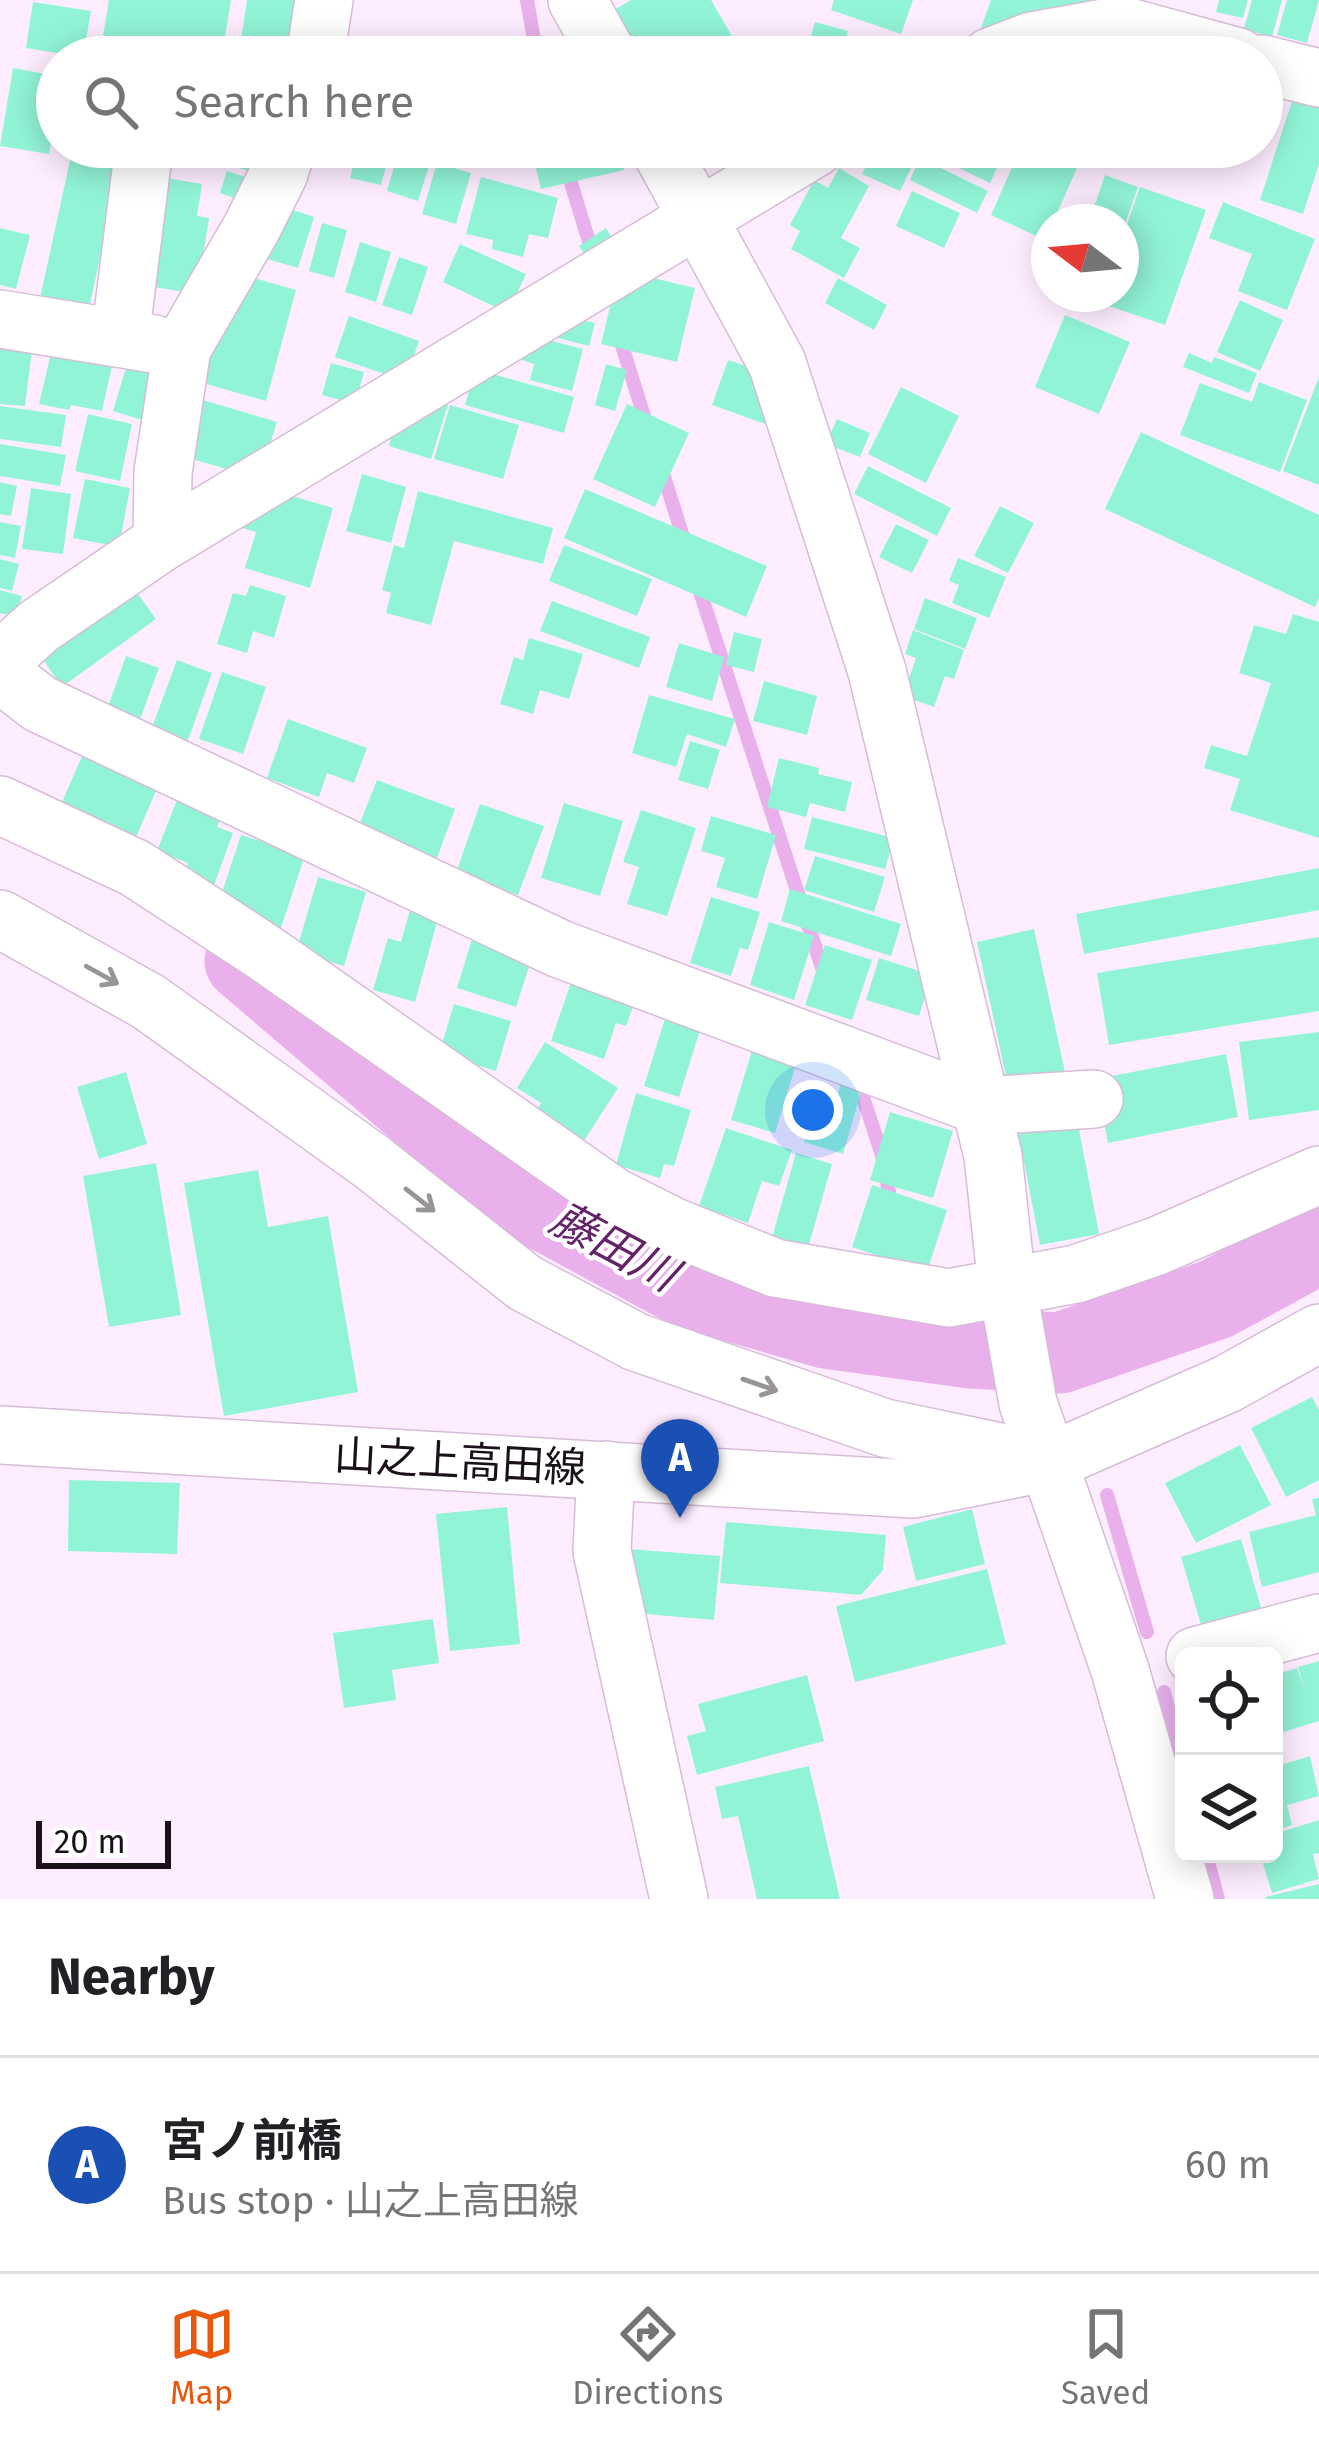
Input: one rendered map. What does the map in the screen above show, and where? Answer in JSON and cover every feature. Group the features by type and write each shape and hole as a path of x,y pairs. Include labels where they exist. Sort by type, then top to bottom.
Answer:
{"street":[{"path":"318,36 324,0"},
{"path":"577,0 597,36"},
{"path":"1060,36 1121,25 1161,36"},
{"path":"1283,69 1319,78"},
{"path":"119,338 141,168"},
{"path":"162,542 163,472 182,349 281,168"},
{"path":"671,168 777,363 877,671 993,1156 1008,1290 1028,1403 1049,1462 1167,1662 1185,1899"},
{"path":"0,661 40,626 162,542 779,168"},
{"path":"0,319 182,349"},
{"path":"0,673 40,704 560,949 981,1106 1094,1099"},
{"path":"0,805 135,868 614,1197 775,1268 949,1298 1008,1290 1076,1274 1157,1246 1319,1175"},
{"path":"0,919 149,1002 372,1162 525,1283 618,1332 884,1428 1049,1462"},
{"name":"山之上高田線","path":"0,1435 913,1489 1049,1462 1227,1384 1319,1333"},
{"path":"606,1470 602,1551 679,1899"},
{"path":"1167,1662 1319,1623"}],"building":[{"path":"109,0 231,0 225,36 103,36"},
{"path":"247,0 299,0 294,36 242,36"},
{"path":"631,0 711,0 732,36 618,36 605,15"},
{"path":"834,0 913,0 901,34 831,10"},
{"path":"991,0 1088,0 1087,5 978,36"},
{"path":"1219,0 1248,0 1243,18 1216,12"},
{"path":"1252,0 1282,0 1272,36 1244,29"},
{"path":"1287,0 1319,0 1307,43 1277,35"},
{"path":"33,2 91,11 87,36 36,36 36,50 26,48"},
{"path":"815,22 848,31 847,36 811,36"},
{"path":"13,68 36,72 36,152 0,146"},
{"path":"1294,95 1319,102 1319,164 1303,214 1260,200 1270,168 1283,168 1283,129"},
{"path":"68,168 119,168 87,318 38,307"},
{"path":"353,168 385,168 381,185 350,178"},
{"path":"394,168 428,168 418,201 387,191"},
{"path":"436,168 471,173 456,224 422,214"},
{"path":"536,168 624,168 624,170 541,189"},
{"path":"839,168 869,186 841,238 860,248 844,278 791,249 800,231 790,225 814,180 828,188"},
{"path":"865,168 911,168 900,191 862,174"},
{"path":"915,168 941,168 988,191 977,213 910,180"},
{"path":"959,168 997,168 990,183"},
{"path":"1012,168 1077,168 1061,204 1031,204 1031,234 991,215"},
{"path":"227,171 261,182 254,205 220,193"},
{"path":"1105,175 1138,187 1132,204 1095,204"},
{"path":"154,176 202,184 197,216 209,218 197,294 136,284"},
{"path":"481,177 558,198 548,238 529,234 523,257 492,249 493,240 466,234"},
{"path":"1140,187 1206,210 1165,325 1127,312 1139,312 1139,204 1134,204"},
{"path":"912,191 960,213 944,248 896,226"},
{"path":"1223,202 1315,239 1287,310 1238,291 1252,254 1209,238"},
{"path":"284,207 314,217 298,268 267,259"},
{"path":"322,223 347,230 334,278 309,271"},
{"path":"0,228 30,235 16,289 0,285"},
{"path":"606,228 621,251 594,268 579,246"},
{"path":"360,242 391,252 376,302 345,292"},
{"path":"460,244 526,274 508,313 443,282"},
{"path":"399,257 428,267 412,315 382,305"},
{"path":"619,270 695,288 677,362 601,344"},
{"path":"240,274 296,290 266,401 189,379"},
{"path":"838,278 887,305 874,330 825,303"},
{"path":"1240,300 1283,320 1260,371 1217,352"},
{"path":"556,314 595,323 589,346 550,336"},
{"path":"1065,315 1130,342 1099,414 1035,387"},
{"path":"349,316 419,341 405,381 335,357"},
{"path":"525,334 583,349 572,391 530,380 534,364 519,359"},
{"path":"0,346 32,350 25,406 0,404"},
{"path":"51,353 112,366 102,411 39,404"},
{"path":"1189,353 1257,373 1249,393 1183,367"},
{"path":"129,358 164,369 161,426 113,411"},
{"path":"728,360 762,371 768,425 712,405"},
{"path":"331,363 364,372 355,404 322,395"},
{"path":"606,364 627,370 615,411 595,405"},
{"path":"475,369 574,397 564,433 465,405"},
{"path":"1319,377 1319,485 1283,471"},
{"path":"1259,382 1307,400 1280,472 1180,435 1200,383 1252,402"},
{"path":"901,387 959,416 926,483 868,454"},
{"path":"186,395 277,422 259,479 169,452"},
{"path":"425,398 448,405 431,459 389,446 399,411"},
{"path":"627,404 689,433 655,507 593,479"},
{"path":"450,405 519,425 503,479 434,459"},
{"path":"0,406 66,415 61,447 0,439"},
{"path":"88,414 132,424 120,481 75,471"},
{"path":"837,419 870,433 860,457 826,444"},
{"path":"1141,432 1319,515 1319,598 1315,607 1105,509"},
{"path":"0,444 66,455 60,486 0,476"},
{"path":"868,466 951,508 937,536 854,494"},
{"path":"362,474 406,487 391,543 346,531"},
{"path":"85,479 130,488 119,547 73,538"},
{"path":"0,482 17,486 11,516 0,514"},
{"path":"31,488 71,494 63,554 22,549"},
{"path":"585,489 767,566 746,617 564,538"},
{"path":"272,490 333,508 310,588 245,568 256,532 229,524"},
{"path":"418,491 553,528 543,564 454,541 431,625 386,613 391,593 382,590 394,545 404,548"},
{"path":"1000,506 1034,523 1008,573 974,556"},
{"path":"0,522 21,526 15,558 0,555"},
{"path":"896,524 929,540 912,573 879,557"},
{"path":"564,545 652,579 637,616 549,581"},
{"path":"958,558 1006,577 989,618 952,603 959,585 949,581"},
{"path":"0,559 19,564 12,591 0,588"},
{"path":"125,576 156,619 62,687 32,644"},
{"path":"250,585 286,596 274,638 253,631 247,653 217,644 233,593 246,596"},
{"path":"0,590 22,596 16,617 0,613"},
{"path":"925,598 977,618 965,649 914,629"},
{"path":"552,601 650,637 639,668 540,631"},
{"path":"1293,614 1319,622 1319,838 1230,810 1240,779 1204,768 1211,745 1247,756 1271,683 1239,673 1254,625 1286,634"},
{"path":"913,630 964,650 954,679 945,676 934,707 903,696 916,658 905,654"},
{"path":"734,632 762,639 754,672 726,665"},
{"path":"529,638 583,654 569,699 540,690 533,714 500,704 514,657 523,660"},
{"path":"679,643 724,657 712,701 666,687"},
{"path":"126,656 159,668 136,730 104,718"},
{"path":"177,660 212,673 183,754 147,741"},
{"path":"222,672 266,687 243,754 199,739"},
{"path":"764,681 817,696 807,735 753,721"},
{"path":"649,695 735,719 726,747 687,734 676,767 632,753"},
{"path":"288,719 367,748 354,783 327,773 319,797 267,778"},
{"path":"690,741 720,750 708,789 678,780"},
{"path":"83,754 158,786 134,842 59,809"},
{"path":"779,758 852,782 845,812 810,803 806,817 767,807"},
{"path":"377,780 455,809 437,858 358,828"},
{"path":"177,800 221,817 217,827 233,833 213,888 183,877 188,863 157,851"},
{"path":"564,803 623,821 600,896 541,878"},
{"path":"480,804 544,826 518,895 456,873"},
{"path":"641,810 696,828 667,916 627,904 639,867 623,862"},
{"path":"711,816 776,835 757,899 716,887 725,858 701,851"},
{"path":"812,817 894,838 885,869 804,849"},
{"path":"241,835 305,855 279,934 215,914"},
{"path":"815,856 885,877 874,912 804,890"},
{"path":"1319,868 1319,910 1084,954 1076,914"},
{"path":"318,877 366,892 344,966 296,952"},
{"path":"790,889 901,924 891,956 781,921"},
{"path":"711,897 760,912 748,950 740,948 731,976 690,963"},
{"path":"412,903 440,911 415,1002 373,990 388,938 401,942"},
{"path":"769,922 814,936 794,1000 750,985"},
{"path":"475,929 535,948 516,1007 457,988"},
{"path":"1034,929 1066,1077 1009,1090 977,942"},
{"path":"1319,937 1319,1011 1109,1045 1097,973"},
{"path":"825,945 872,960 852,1020 805,1005"},
{"path":"879,958 932,975 919,1016 866,1000"},
{"path":"576,968 639,990 626,1026 616,1023 604,1059 551,1041"},
{"path":"672,996 707,1008 679,1097 644,1086"},
{"path":"454,1004 511,1021 496,1071 439,1054"},
{"path":"1319,1032 1319,1110 1249,1120 1239,1042"},
{"path":"545,1042 618,1088 578,1150 531,1119 541,1103 517,1088"},
{"path":"753,1047 797,1061 775,1133 731,1120"},
{"path":"1226,1054 1238,1117 1108,1143 1096,1079"},
{"path":"126,1072 147,1144 99,1159 77,1087"},
{"path":"842,1079 863,1085 843,1154 804,1142 819,1092 837,1097"},
{"path":"636,1093 691,1110 674,1166 664,1164 660,1178 616,1165"},
{"path":"890,1112 953,1131 933,1198 870,1180"},
{"path":"1077,1119 1099,1234 1040,1245 1018,1130"},
{"path":"726,1128 792,1150 779,1186 762,1181 748,1223 699,1206"},
{"path":"796,1153 832,1164 804,1262 768,1252"},
{"path":"156,1163 181,1315 109,1327 83,1176"},
{"path":"258,1170 268,1227 328,1216 358,1392 224,1416 184,1183"},
{"path":"872,1185 947,1210 927,1272 852,1247"},
{"path":"1312,1397 1319,1410 1319,1480 1286,1497 1251,1428"},
{"path":"1240,1445 1271,1505 1196,1543 1165,1483"},
{"path":"69,1480 180,1483 177,1554 68,1551"},
{"path":"1319,1498 1319,1572 1262,1587 1249,1532 1316,1515 1312,1499"},
{"path":"507,1507 520,1644 450,1651 436,1514"},
{"path":"972,1509 985,1564 916,1581 903,1527"},
{"path":"726,1522 886,1535 883,1570 861,1595 720,1583"},
{"path":"1241,1539 1262,1611 1202,1628 1181,1557"},
{"path":"628,1549 720,1556 714,1620 623,1612"},
{"path":"987,1569 1006,1644 855,1682 836,1606"},
{"path":"433,1619 439,1663 392,1670 396,1700 344,1708 333,1633"},
{"path":"1319,1661 1319,1721 1283,1732 1283,1672 1297,1668 1305,1690 1298,1667"},
{"path":"807,1675 824,1741 697,1775 687,1736 706,1731 698,1704"},
{"path":"1310,1756 1319,1796 1287,1805 1292,1825 1283,1828 1283,1764"},
{"path":"809,1766 840,1899 757,1899 738,1816 722,1819 715,1787"},
{"path":"1319,1820 1319,1853 1313,1854 1319,1879 1272,1893 1263,1863 1283,1863 1283,1831"},
{"path":"1319,1884 1319,1899 1265,1897"}],"waterway":[{"path":"527,0 533,36"},
{"path":"566,168 594,258"},
{"path":"619,336 648,429"},
{"path":"661,467 685,543"},
{"path":"697,582 825,977"},
{"name":"藤田川","path":"245,961 524,1199 690,1289 826,1328 972,1348 1060,1353 1216,1299 1319,1243"},
{"path":"857,1079 882,1155 892,1208"},
{"path":"914,1305 923,1341"},
{"path":"1107,1495 1147,1632"},
{"path":"1164,1692 1180,1755"},
{"path":"1208,1863 1218,1899"}],"place":[{"name":"宮ノ前橋","path":"680,1518"}]}
